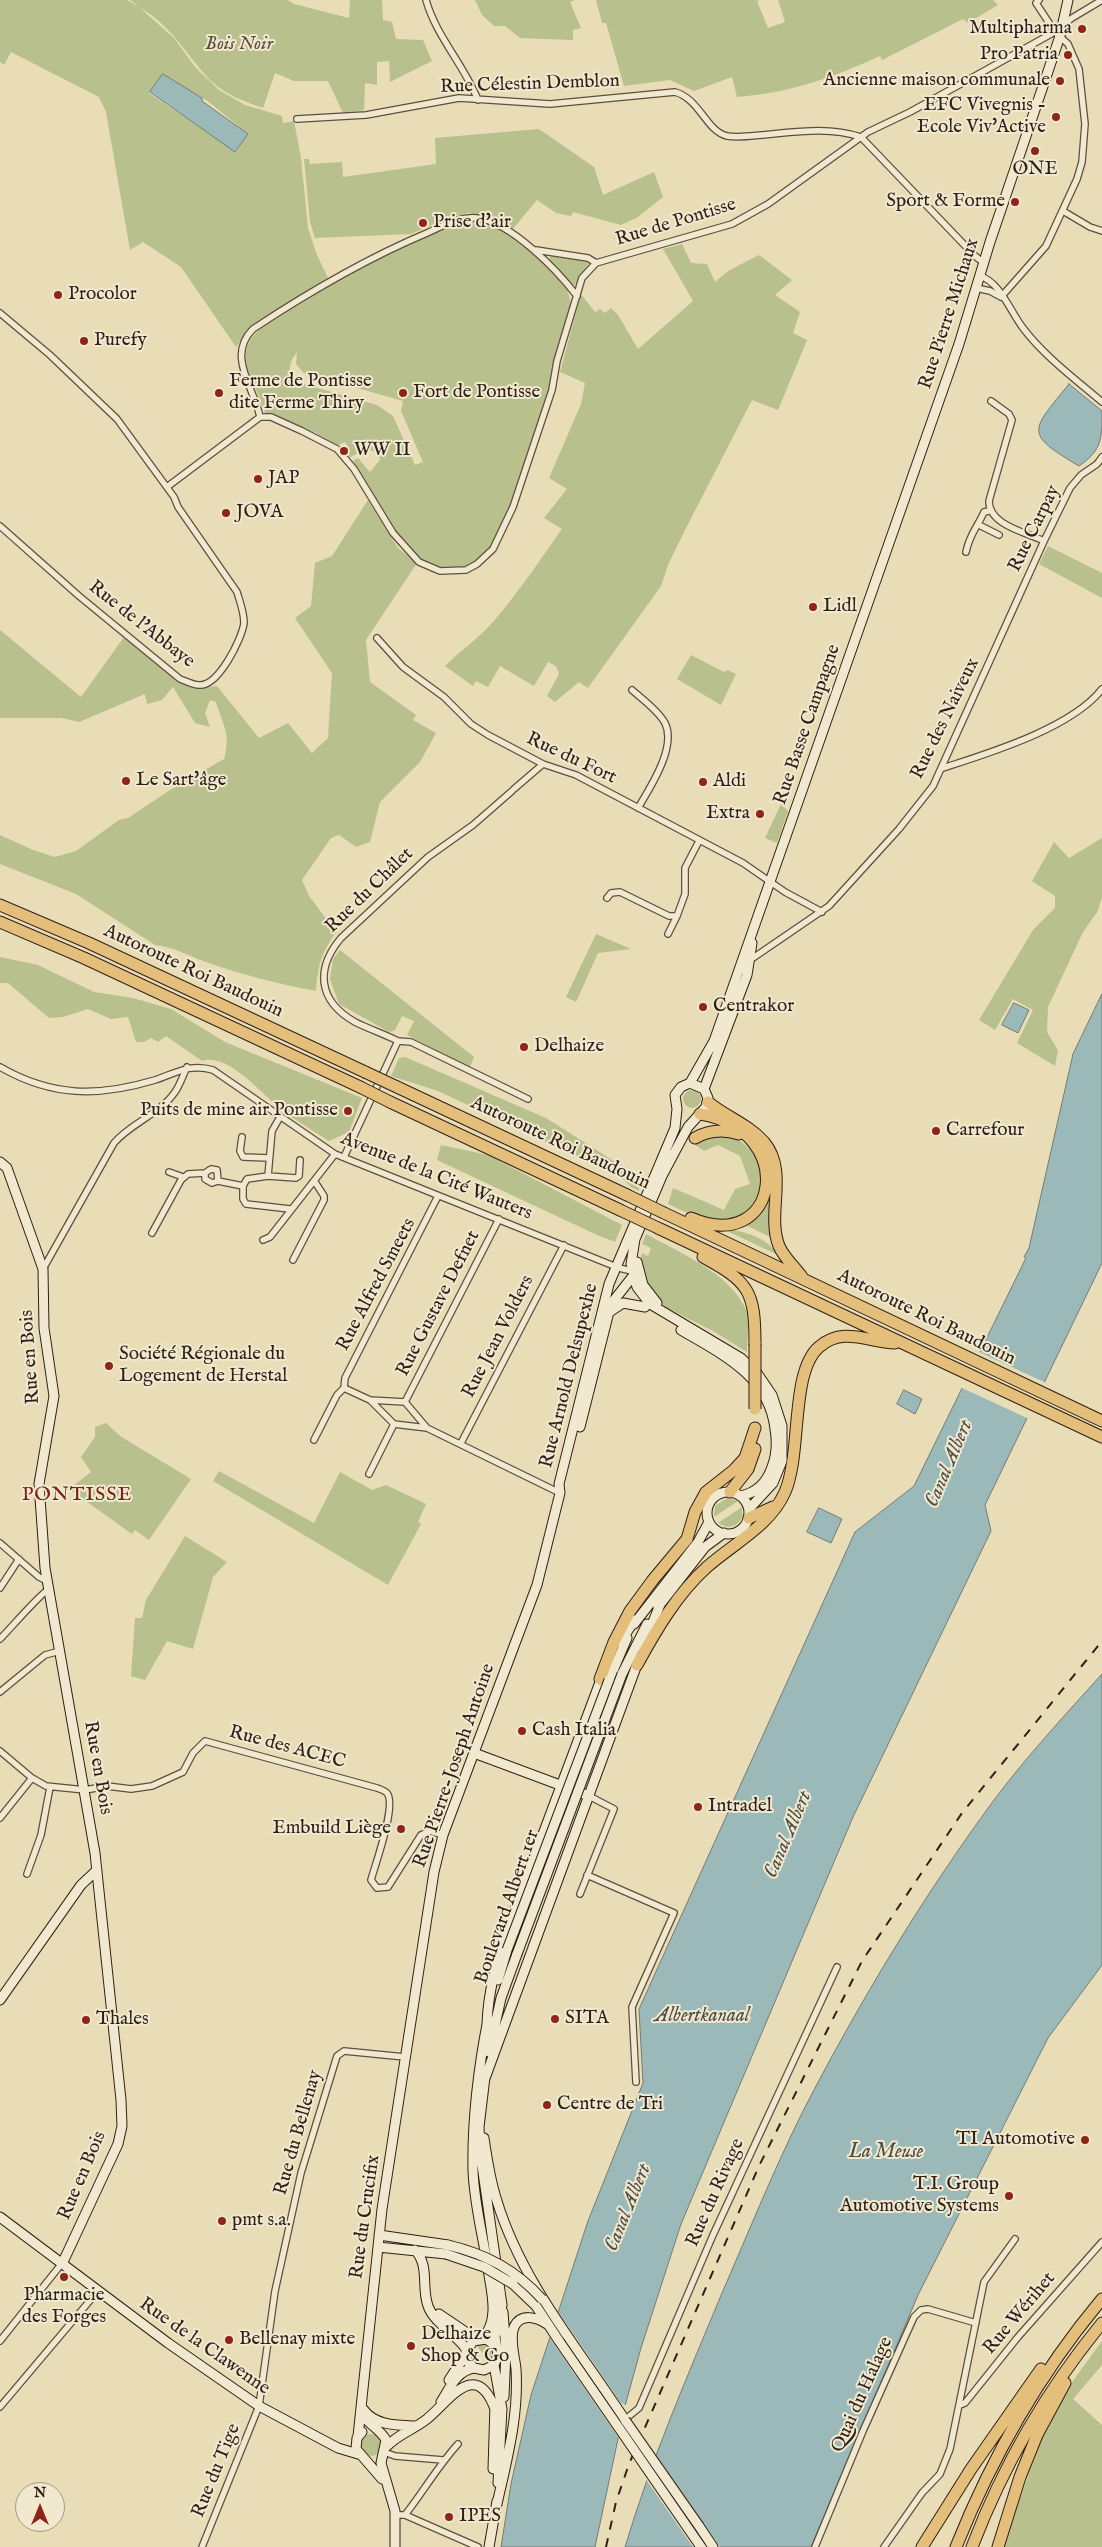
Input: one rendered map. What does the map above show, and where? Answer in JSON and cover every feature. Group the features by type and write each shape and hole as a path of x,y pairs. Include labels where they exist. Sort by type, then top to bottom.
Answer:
{"highway":[{"name":"Autoroute Roi Baudouin","path":"0,905 89,943 397,1087 1102,1421"},
{"name":"Autoroute Roi Baudouin","path":"0,922 93,962 1102,1437"},
{"path":"708,1102 754,1132 769,1150 777,1177 776,1230 779,1246 803,1278"},
{"path":"664,1213 681,1214 702,1223 732,1223 752,1214 765,1193 768,1177 761,1153 748,1138 727,1124 698,1115"},
{"path":"695,1138 707,1132 720,1130 748,1138"},
{"path":"693,1245 696,1253 728,1270 743,1283 753,1305 756,1344 756,1446 752,1462 735,1494"},
{"path":"637,1665 677,1600 707,1568 763,1524 785,1492 794,1463 802,1380 807,1363 814,1352 834,1338 850,1335 884,1343 904,1344"},
{"path":"604,1680 608,1655 630,1611 687,1539 695,1512 706,1492 734,1470 745,1458 755,1428"},
{"path":"749,1514 776,1505"},
{"path":"956,2547 1003,2444 1034,2392 1072,2337 1102,2299"},
{"path":"972,2547 998,2486 1024,2437 1074,2360 1102,2324"},
{"path":"922,2547 962,2482 1021,2396 1050,2357 1072,2337"},
{"path":"998,2547 1023,2468 1037,2435 1063,2388 1074,2360"}],"main road":[{"name":"Rue Pierre Michaux","path":"895,528 953,362 1058,34 1064,24 1068,0"},
{"name":"Rue Basse Campagne","path":"616,1267 675,1128 677,1109 674,1100 678,1090 690,1083 714,1041 895,528"},
{"name":"Rue Basse Campagne","path":"704,1089 707,1076 727,1032 750,960 753,934"},
{"path":"690,1083 704,1089 708,1102 688,1126 671,1164 640,1238 637,1266 643,1285 655,1301 702,1334"},
{"path":"677,1109 686,1116 698,1115"},
{"path":"630,1275 631,1255 635,1239 671,1164 682,1149 695,1138"},
{"name":"Rue en Bois","path":"0,1162 7,1168 43,1269 44,1328 54,1396 39,1484 45,1568 85,1790 97,1870 122,2126 118,2144 63,2262"},
{"name":"Rue Basse Campagne","path":"630,1275 628,1251 632,1231"},
{"name":"Rue Arnold Delsupexhe","path":"511,1655 540,1573 560,1493 558,1489 599,1322 616,1267"},
{"name":"Boulevard Albert 1er","path":"446,2392 451,2376 466,2352 491,2323 493,2302 475,2185 472,2134 478,2074 487,2024 507,1950 604,1680 635,1620 698,1542 710,1522 707,1512 711,1501 719,1494 751,1493 759,1488 769,1474 774,1461 775,1425 767,1399 757,1384 738,1364 645,1307 630,1275"},
{"name":"Boulevard Albert 1er","path":"489,2547 496,2508 493,2450 499,2409 494,2365 498,2355 495,2345 502,2306 482,2172 479,2139 484,2081 500,2003 622,1674 639,1637 661,1602 706,1547 724,1533 737,1532 744,1526 749,1514 773,1483 780,1467 784,1442 779,1413 772,1395 757,1373 741,1358 650,1304 630,1275"},
{"name":"Rue Arnold Delsupexhe","path":"560,1493 564,1490 608,1313 613,1301 630,1275"},
{"path":"608,1313 623,1303 645,1307"},
{"path":"735,1494 749,1514"},
{"path":"710,1522 715,1529 724,1533"},
{"path":"484,2081 661,1602"},
{"name":"Rue Pierre-Joseph Antoine","path":"408,2036 428,1898 444,1835 511,1655"},
{"path":"487,2024 488,1999 500,1952 560,1785 604,1680"},
{"path":"474,1753 589,1796"},
{"path":"0,2000 82,1885 97,1870"},
{"name":"Rue du Crucifix","path":"357,2437 379,2236 408,2036"},
{"path":"480,2113 490,2173 506,2229 542,2300 713,2547"},
{"name":"Rue de la Clawenne","path":"0,2217 63,2262 98,2291 173,2347 259,2406 335,2447 358,2454"},
{"path":"379,2236 448,2245 478,2253 517,2275 542,2300"},
{"path":"378,2248 444,2254 484,2267 513,2284 528,2296 700,2547"},
{"path":"415,2250 422,2258 424,2266 425,2295 430,2311 466,2352 468,2363 474,2368 484,2370 494,2365"},
{"path":"424,2266 430,2259 444,2254"},
{"path":"425,2295 439,2313 479,2339 495,2345"},
{"path":"499,2409 506,2350 502,2306"},
{"path":"496,2508 515,2418 516,2376 513,2332 519,2322 528,2318 536,2318 547,2324"},
{"path":"436,2411 446,2392 462,2372 474,2368"},
{"name":"Boulevard Albert 1er","path":"484,2370 494,2390 499,2409"},
{"path":"366,2460 376,2459 396,2436 415,2426 436,2411 459,2388 469,2384 479,2386 488,2393 499,2409"},
{"path":"360,2404 374,2420 415,2426"},
{"path":"360,2404 365,2420 384,2437 382,2469 400,2515 394,2547"},
{"path":"335,2447 346,2444 365,2430 377,2431 415,2426"},
{"path":"357,2437 355,2445 358,2454 376,2470 391,2494"}],"street":[{"path":"426,0 433,17 466,73 478,100"},
{"path":"1001,297 1046,246 1063,211 1082,162 1085,124 1078,70 1072,51 1036,3 1039,0"},
{"path":"1064,24 1102,0"},
{"name":"Rue de Pontisse","path":"577,296 582,278 596,263 732,224 768,204 834,159 861,137 1058,34"},
{"name":"Rue Célestin Demblon","path":"297,119 366,115 441,101 478,100 550,104 675,92 690,98 716,129 725,135 752,136 818,130 850,133 861,137"},
{"path":"861,137 961,242 984,263"},
{"path":"1063,211 1090,227 1102,231"},
{"name":"Rue de Pontisse","path":"260,417 240,359 249,333 330,281 380,253 463,217 479,218 502,228 536,250 577,296"},
{"name":"Rue de Pontisse","path":"536,250 588,258 596,263"},
{"path":"980,276 994,284 1023,329 1040,348 1102,402"},
{"path":"976,288 990,291 1001,297"},
{"path":"167,487 260,417 271,417 337,450 354,469 393,532 419,562 440,572 466,570 477,564 493,548 513,507 552,390 557,362 577,296"},
{"name":"Rue de l'Abbaye","path":"0,313 50,355 117,419 174,497 178,507 237,592 244,623 240,638 218,676 210,683 200,686 180,679 79,596 0,526"},
{"path":"991,401 1009,414 1012,420 988,501 989,511 995,519 1044,541"},
{"name":"Rue Carpay","path":"1020,596 1070,488 1081,475 1095,466 1102,457"},
{"path":"1095,466 1102,470"},
{"path":"966,552 970,535 978,525 984,512 989,511"},
{"path":"978,525 999,535"},
{"name":"Rue des Naiveux","path":"750,960 822,912 900,829 933,786 943,768 1020,596"},
{"name":"Rue du Fort","path":"378,638 403,667 444,697 471,724 543,764 576,775 743,864 770,882"},
{"path":"943,768 1049,729 1094,699 1102,689"},
{"path":"632,690 665,723 667,737 663,765 638,808"},
{"name":"Rue du Châlet","path":"528,1099 411,1042 398,1041 356,1022 336,1008 324,986 325,964 330,951 341,938 428,857 473,825 543,764"},
{"path":"668,934 685,894 685,868 699,841"},
{"path":"770,882 822,912"},
{"path":"607,898 611,892 620,892 669,916 677,916"},
{"path":"344,1157 398,1041"},
{"path":"0,1067 50,1089 88,1093 131,1086 187,1067"},
{"path":"43,1269 114,1143 123,1133 163,1105 172,1096 187,1067"},
{"name":"Avenue de la Cité Wauters","path":"187,1067 202,1067 213,1070 335,1154 564,1245 630,1275"},
{"path":"268,1176 272,1131 280,1117"},
{"path":"242,1137 240,1151 243,1157 269,1158"},
{"path":"263,1240 270,1238 290,1209 315,1182 335,1154"},
{"path":"290,1209 246,1204 243,1199 243,1186 247,1179 268,1176 296,1178 299,1176 300,1160"},
{"path":"152,1233 183,1178 188,1174 205,1173 211,1169 217,1170 218,1181"},
{"path":"169,1172 183,1178"},
{"path":"205,1173 205,1178 208,1181 243,1186"},
{"path":"293,1260 324,1200 315,1182"},
{"name":"Rue Alfred Smeets","path":"314,1440 337,1395 344,1388 345,1378 438,1196"},
{"name":"Rue Gustave Defnet","path":"405,1402 499,1219"},
{"name":"Rue Jean Volders","path":"461,1443 564,1245"},
{"path":"39,1254 44,1255 51,1252"},
{"path":"344,1388 370,1400 394,1424 427,1428 560,1493"},
{"path":"370,1400 405,1402 427,1428"},
{"path":"369,1474 394,1424"},
{"path":"0,1543 34,1569 45,1568"},
{"path":"0,1639 26,1613 48,1585 21,1560"},
{"path":"0,1588 21,1560"},
{"path":"0,1692 45,1655 60,1651"},
{"name":"Rue des ACEC","path":"85,1790 107,1786 131,1789 152,1786 182,1772 193,1753 205,1742 377,1788 387,1793 391,1802 384,1838 371,1880 376,1888 388,1887 421,1835 430,1831 444,1835"},
{"path":"1,1754 32,1778 50,1787 85,1790"},
{"path":"0,1818 32,1778"},
{"path":"27,1874 40,1835 50,1787"},
{"path":"580,1894 614,1809 589,1796"},
{"path":"587,1875 674,1913 632,2007 636,2082"},
{"name":"Rue du Rivage","path":"617,2426 639,2408 713,2235 837,1967"},
{"name":"Rue du Bellenay","path":"259,2406 270,2320 299,2182 337,2056 344,2050 405,2057"},
{"name":"Rue Wérihet","path":"884,2547 922,2493 940,2474 950,2449 984,2282 1015,2239"},
{"name":"Rue Wérihet","path":"960,2405 966,2404 1018,2337 1102,2242"},
{"path":"0,2341 63,2262"},
{"path":"0,2407 98,2291"},
{"name":"Quai du Halage","path":"815,2547 863,2430 914,2317 921,2310 928,2309 976,2323"},
{"name":"Rue du Tige","path":"202,2547 259,2406"},
{"path":"458,2444 443,2460 421,2495 400,2515 478,2547"},
{"path":"384,2452 394,2456 443,2460"}],"green space":[{"path":"0,0 127,0 140,8 174,38 196,68 219,90 245,105 282,116 283,123 294,121 301,158 308,228 317,255 328,278 251,326 236,347 181,267 143,242 130,250 106,112 99,97 11,52 4,65 0,62","holes":["163,74 209,102 248,134 236,152 149,93"]},
{"name":"Bois Noir","path":"130,0 288,0 294,4 349,18 350,0 382,0 383,20 392,22 396,39 423,40 432,61 390,82 389,61 377,62 377,85 365,83 364,110 343,113 328,81 294,81 275,73 263,108 236,98 218,87 203,73 170,32"},
{"path":"475,0 575,0 570,2 581,28 573,30 573,40 520,38 505,26 494,26 482,15"},
{"path":"596,0 760,0 757,1 768,28 785,22 778,0 993,0 998,5 968,23 963,19 882,60 880,56 827,78 792,88 737,97 732,77 694,91 670,80 624,86 606,23 602,23"},
{"path":"539,129 594,167 603,195 654,172 663,197 638,217 621,225 573,212 571,216 556,213 537,200 511,231 481,216 469,213 454,216 411,234 315,238 310,222 304,159 309,159 310,164 342,162 343,177 436,164 435,138"},
{"path":"477,220 502,230 535,252 565,283 571,303 550,387 513,501 492,545 480,559 463,568 440,570 419,560 397,534 353,461 358,458 370,472 380,460 379,454 367,448 349,458 349,448 345,442 338,445 314,432 266,414 247,367 246,352 252,337 259,330 340,280 402,247 450,226","holes":["297,352 296,364 304,373 403,401 401,411 423,462 415,465 393,416 377,405 298,381 290,371 291,362"]},
{"path":"682,244 691,263 707,264 715,282 728,271 759,255 792,280 775,295 800,312 793,333 807,340 778,410 752,400 684,532 668,565 661,586 588,688 579,682 555,702 547,696 559,674 556,666 548,662 534,686 500,666 488,687 476,681 473,686 445,666 493,622 562,529 544,518 567,489 549,478 581,404 585,383 560,372 581,294 595,312 600,309 605,313 611,308 618,315 638,349 693,301 663,249"},
{"path":"550,256 588,261 588,265 575,285 571,284 549,262"},
{"path":"368,500 398,548 417,563 366,640 370,682 416,715 413,720 436,733 420,762 380,802 370,842 356,847 339,835 331,838 302,880 309,896 336,932 321,960 316,991 245,974 203,961 174,949 155,945 76,894 0,864 0,835 33,850 55,857 76,851 119,820 128,818 170,790 224,759 227,743 216,702 210,700 205,713 210,727 195,723 173,687 162,700 147,704 145,694 79,722 62,718 0,718 0,630 81,697 124,637 179,683 201,688 217,686 259,738 288,723 312,753 328,738 332,673 295,618 311,606 315,563 332,556"},
{"path":"1048,546 1102,573 1102,598 1039,564"},
{"path":"691,655 724,672 728,670 736,674 721,705 677,679"},
{"path":"781,804 788,811 777,843 765,838"},
{"path":"1102,838 1102,897 1098,911 1083,932 1048,1007 1047,1032 1058,1050 1055,1066 1017,1043 1033,1010 1013,999 995,1030 979,1020 1033,930 1055,908 1055,896 1032,881 1054,842 1069,858"},
{"path":"596,934 631,949 598,953 576,1002 566,997"},
{"path":"340,950 474,1057 470,1067 407,1035 414,1021 402,1016 395,1030 389,1032 339,1004 330,979 333,959"},
{"path":"0,957 38,965 94,992 133,998 171,1009 225,1042 362,1098 349,1132 329,1141 284,1112 235,1069 212,1060 202,1061 166,1036 158,1042 151,1038 144,1042 136,1042 128,1017 111,1019 88,1009 63,1017 49,1018 8,983 0,983"},
{"path":"405,1057 546,1118 639,1177 639,1191 631,1187 621,1177 438,1091 391,1076 399,1058"},
{"path":"692,1090 698,1093 701,1099 698,1105 692,1108 686,1105 683,1099 686,1093"},
{"path":"725,1135 741,1142 751,1151 758,1163 761,1177 756,1203 747,1213 734,1219 726,1221 708,1220 691,1215 668,1204 673,1188 724,1210 735,1189 750,1184 740,1156 718,1145 704,1151 694,1144 705,1136"},
{"path":"441,1145 488,1155 622,1225 615,1242 437,1160"},
{"path":"772,1185 774,1239 744,1224 762,1208"},
{"path":"732,1230 764,1241 778,1255 727,1231"},
{"path":"646,1234 703,1265 729,1285 739,1297 746,1310 748,1325 747,1352 713,1331 667,1308 651,1294 639,1264 642,1253 648,1256 651,1248 642,1244"},
{"path":"106,1423 120,1436 191,1479 149,1540 135,1530 132,1534 69,1489 91,1472 81,1457 95,1437 95,1427"},
{"path":"219,1471 314,1523 340,1472 372,1490 386,1485 426,1504 418,1522 421,1524 388,1585 213,1481"},
{"path":"727,1498 738,1501 714,1517 715,1506"},
{"path":"742,1507 742,1517 735,1525 729,1527 718,1523"},
{"path":"185,1536 227,1562 213,1577 193,1649 167,1641 145,1680 131,1676 135,1618 142,1618 146,1600"},
{"path":"1102,2341 1102,2365 1073,2399 1102,2425 1102,2547 1002,2547 1046,2427 1067,2389"},
{"path":"482,2343 489,2346 492,2352 489,2361 476,2345"},
{"path":"371,2434 379,2437 382,2445 379,2453 371,2456 363,2453 360,2445 363,2437"}],"water":[{"path":"163,74 202,98 202,101 248,134 235,152 150,92"},
{"path":"1069,384 1102,411 1102,429 1099,443 1092,455 1079,466 1048,446 1041,438 1039,430 1047,412"},
{"name":"Albertkanaal","path":"1102,994 1102,1263 985,1505 991,1531 853,1817 681,2224 641,2348 625,2406 595,2547 501,2547 511,2484 531,2395 588,2221 643,2083 639,2009 855,1532 914,1486 1026,1258 1024,1257 1029,1248 1073,1054"},
{"path":"1014,1003 1029,1010 1018,1033 1002,1025"},
{"path":"904,1390 922,1399 915,1414 897,1404"},
{"path":"819,1508 842,1519 831,1543 807,1532"},
{"name":"La Meuse","path":"1102,1674 1102,1965 1048,2038 918,2295 811,2547 625,2547 658,2451 722,2293 782,2154 825,2069 893,1951 967,1837 994,1800 1046,1736"}],"pier":[{"path":"977,1351 1046,1383 1029,1419 960,1387"},
{"path":"555,2307 621,2403 628,2406 620,2440 547,2334"},
{"path":"654,2452 720,2547 693,2547 645,2478"}],"railway":[{"path":"606,2547 616,2502 629,2464 759,2166 862,1961 962,1813 1102,1641"}],"place":[{"name":"Multipharma","path":"1082,29"},
{"name":"Pro Patria","path":"1068,55"},
{"name":"Ancienne maison communale","path":"1060,81"},
{"name":"EFC Vivegnis - Ecole Viv'Active","path":"1056,117"},
{"name":"ONE","path":"1035,151"},
{"name":"Sport & Forme","path":"1015,202"},
{"name":"Prise d'air","path":"423,223"},
{"name":"Procolor","path":"58,295"},
{"name":"Purefy","path":"84,341"},
{"name":"Ferme de Pontisse dite Ferme Thiry","path":"219,393"},
{"name":"Fort de Pontisse","path":"403,393"},
{"name":"WW II","path":"344,451"},
{"name":"JAP","path":"258,479"},
{"name":"JOVA","path":"226,513"},
{"name":"Lidl","path":"813,607"},
{"name":"Le Sart'âge","path":"126,781"},
{"name":"Aldi","path":"703,782"},
{"name":"Extra","path":"760,814"},
{"name":"Centrakor","path":"703,1007"},
{"name":"Delhaize","path":"524,1047"},
{"name":"Puits de mine air Pontisse","path":"348,1111"},
{"name":"Carrefour","path":"936,1131"},
{"name":"Société Régionale du Logement de Herstal","path":"109,1366"},
{"name":"Cash Italia","path":"522,1731"},
{"name":"Intradel","path":"698,1807"},
{"name":"Embuild Liège","path":"401,1829"},
{"name":"SITA","path":"555,2019"},
{"name":"Thales","path":"86,2020"},
{"name":"Centre de Tri","path":"547,2105"},
{"name":"TI Automotive","path":"1085,2140"},
{"name":"T.I. Group Automotive Systems","path":"1009,2196"},
{"name":"pmt s.a.","path":"222,2221"},
{"name":"Pharmacie des Forges","path":"64,2277"},
{"name":"Bellenay mixte","path":"229,2340"},
{"name":"Delhaize Shop & Go","path":"411,2346"},
{"name":"IPES","path":"449,2517"}],"district":[{"name":"PONTISSE","path":"77,1496"}],"water label":[{"name":"Canal Albert","path":"950,1464"},
{"name":"Canal Albert","path":"789,1835"},
{"name":"Canal Albert","path":"629,2208"}]}
